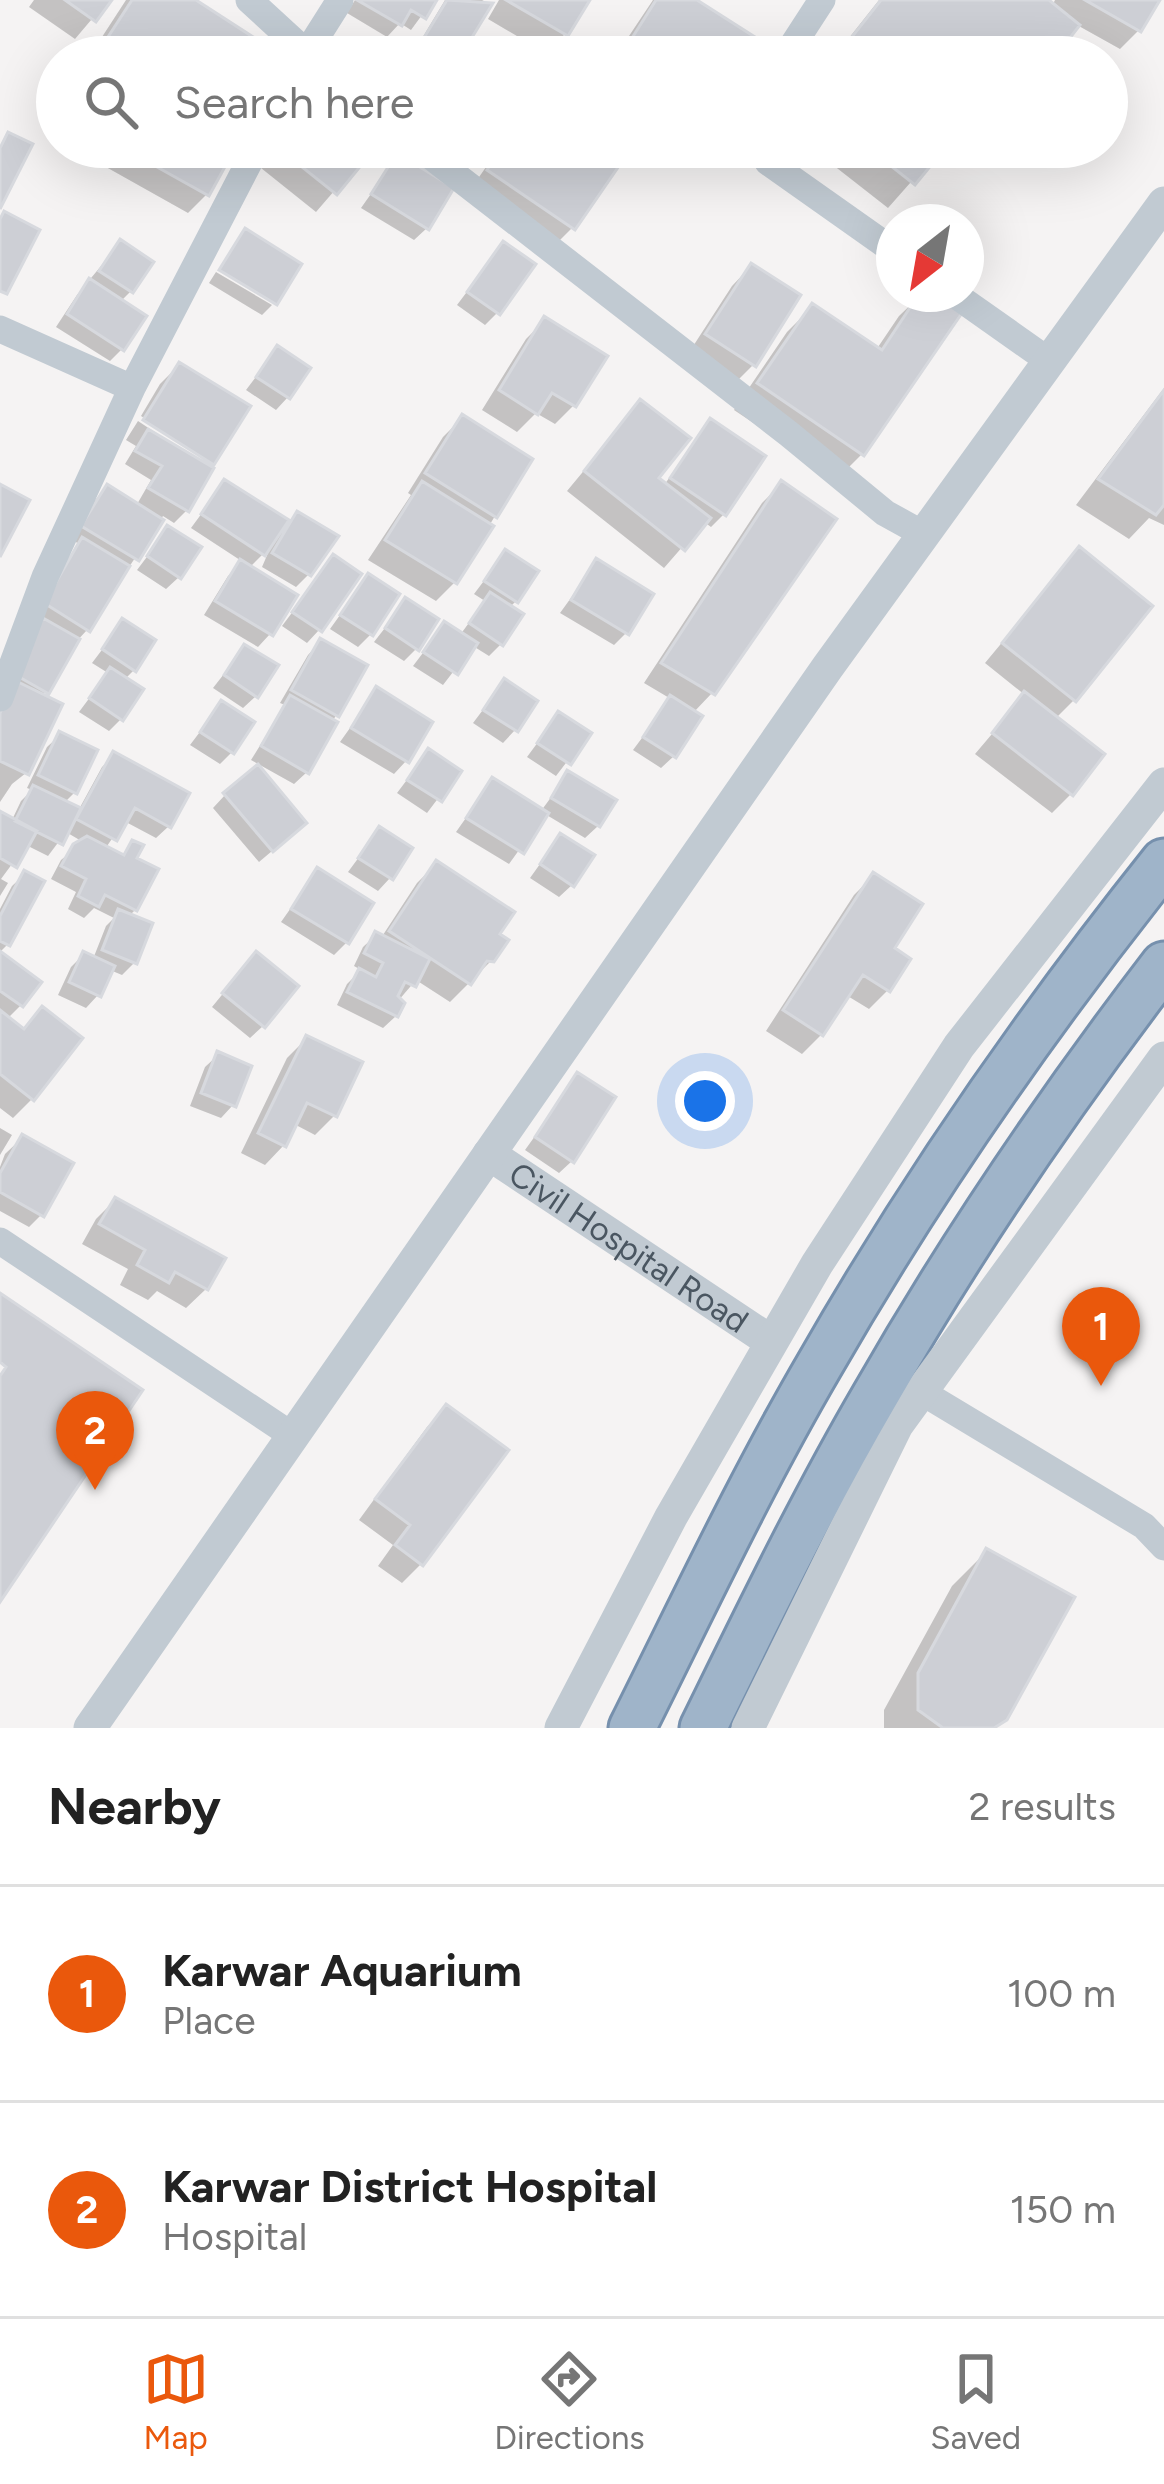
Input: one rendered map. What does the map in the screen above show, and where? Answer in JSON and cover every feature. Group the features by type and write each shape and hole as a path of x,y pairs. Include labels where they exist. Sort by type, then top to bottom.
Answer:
{"highway":[{"path":"632,1728 766,1462 884,1256 994,1087 1164,862"},
{"path":"704,1728 822,1492 926,1308 1046,1124 1164,965"}],"street":[{"path":"249,0 287,36"},
{"path":"318,36 340,0"},
{"path":"798,36 822,0"},
{"path":"0,698 45,577 132,388 246,168"},
{"path":"446,168 885,513 923,534"},
{"path":"776,168 876,238"},
{"path":"90,1728 923,534 1164,203"},
{"path":"979,312 1048,361"},
{"path":"0,329 132,388"},
{"path":"561,1728 770,1340 959,1046 1164,784"},
{"path":"748,1728 897,1425 1164,1058"},
{"name":"Civil Hospital Road","path":"490,1154 770,1340"},
{"path":"0,1240 293,1436"},
{"path":"920,1391 1144,1526 1164,1547"}],"building":[{"path":"65,0 112,0 96,22"},
{"path":"132,0 196,0 252,36 109,36"},
{"path":"357,0 437,0 426,19 411,10 402,26"},
{"path":"447,0 493,3 473,36 425,36"},
{"path":"506,0 590,0 568,36"},
{"path":"656,0 697,0 753,36 633,36"},
{"path":"881,0 1049,0 1080,25 1071,36 853,36"},
{"path":"1085,0 1160,0 1141,32"},
{"path":"8,132 33,144 0,209 0,148"},
{"path":"159,168 224,168 209,196"},
{"path":"303,168 359,168 337,195"},
{"path":"387,168 421,168 454,188 429,230 371,194"},
{"path":"488,168 618,168 575,230"},
{"path":"894,168 929,168 915,185"},
{"path":"4,211 40,230 7,294 0,291"},
{"path":"245,228 302,264 277,305 219,270"},
{"path":"120,239 154,262 133,293 99,271"},
{"path":"503,241 536,264 500,315 467,292"},
{"path":"751,263 801,295 756,367 705,334"},
{"path":"89,278 147,316 124,351 67,314"},
{"path":"812,303 882,350 907,312 962,313 864,456 757,383"},
{"path":"544,316 608,356 576,407 552,393 538,415 499,390"},
{"path":"277,345 311,368 290,399 256,377"},
{"path":"179,362 251,406 214,465 143,420"},
{"path":"1164,390 1164,505 1156,515 1098,479"},
{"path":"640,399 691,438 659,478 711,518 685,551 584,471"},
{"path":"462,414 533,459 497,518 425,473"},
{"path":"710,418 766,456 726,516 670,478"},
{"path":"148,429 214,468 189,512 148,488 162,466 135,451"},
{"path":"224,479 289,520 265,556 201,514"},
{"path":"781,480 837,519 715,695 661,663"},
{"path":"422,481 494,526 457,584 385,540"},
{"path":"0,484 30,500 0,557"},
{"path":"107,484 164,520 139,561 81,526"},
{"path":"297,511 339,536 311,576 272,553"},
{"path":"167,525 202,547 181,579 147,556"},
{"path":"82,537 130,566 90,632 44,603"},
{"path":"1079,546 1153,606 1076,702 1002,643"},
{"path":"505,549 539,571 518,603 484,581"},
{"path":"333,554 362,574 322,632 292,612"},
{"path":"596,558 654,594 629,635 571,600"},
{"path":"240,559 298,595 273,636 215,601"},
{"path":"368,573 400,594 373,636 340,615"},
{"path":"490,592 524,614 503,646 469,623"},
{"path":"405,597 439,619 419,651 385,628"},
{"path":"43,618 80,639 49,694 12,673"},
{"path":"122,618 156,640 136,672 102,649"},
{"path":"444,621 478,643 458,675 423,652"},
{"path":"320,638 368,665 339,717 291,690"},
{"path":"244,644 279,665 258,698 224,675"},
{"path":"110,667 144,689 123,721 89,698"},
{"path":"504,678 538,701 518,732 483,710"},
{"path":"16,681 63,704 29,775 0,761 0,713"},
{"path":"376,686 433,722 409,763 351,728"},
{"path":"1024,691 1105,754 1073,796 992,733"},
{"path":"290,695 338,722 309,774 261,746"},
{"path":"670,695 703,716 676,758 643,737"},
{"path":"221,700 255,722 234,754 200,732"},
{"path":"558,711 592,733 571,765 537,743"},
{"path":"59,731 98,750 77,794 38,775"},
{"path":"428,748 462,771 442,802 407,780"},
{"path":"113,751 190,793 171,828 135,808 117,841 76,819"},
{"path":"258,764 307,823 273,852 223,793"},
{"path":"567,770 617,800 600,827 551,798"},
{"path":"492,777 549,813 524,854 466,818"},
{"path":"33,785 81,808 63,845 15,821"},
{"path":"0,811 37,831 17,868 0,858"},
{"path":"379,826 413,848 393,880 358,858"},
{"path":"560,833 595,855 574,887 540,864"},
{"path":"87,836 124,855 132,840 144,845 137,858 159,869 137,911 105,895 99,907 78,896 86,879 61,866 73,844"},
{"path":"436,860 515,912 500,934 509,940 471,985 389,931"},
{"path":"317,867 374,903 349,944 291,909"},
{"path":"24,870 45,881 10,946 0,941 0,916"},
{"path":"873,872 923,904 895,948 911,959 890,992 863,975 823,1036 783,1010"},
{"path":"118,909 153,923 137,964 102,950"},
{"path":"375,931 430,959 416,987 405,982 398,996 405,1003 398,1017 347,992 359,968 376,977 383,963 364,953"},
{"path":"0,951 42,982 23,1007 0,991"},
{"path":"83,951 115,966 101,997 69,982"},
{"path":"256,951 299,986 265,1028 222,993"},
{"path":"42,1006 83,1038 34,1101 0,1074 0,1010 24,1029"},
{"path":"306,1035 363,1062 337,1117 307,1103 286,1147 258,1133"},
{"path":"217,1051 252,1066 236,1107 201,1093"},
{"path":"577,1072 616,1097 574,1163 535,1137"},
{"path":"22,1134 74,1163 44,1217 0,1192 0,1173"},
{"path":"115,1197 226,1258 208,1290 175,1272 169,1283 137,1265 145,1250 99,1224"},
{"path":"0,1293 143,1390 0,1602 0,1376 6,1367 0,1362"},
{"path":"446,1404 509,1450 423,1566 395,1545 410,1525 375,1499"},
{"path":"986,1548 1075,1597 1007,1720 994,1728 943,1728 918,1710 918,1673"}],"place":[{"name":"Karwar Aquarium","path":"1101,1386"},
{"name":"Karwar District Hospital","path":"95,1490"}]}
